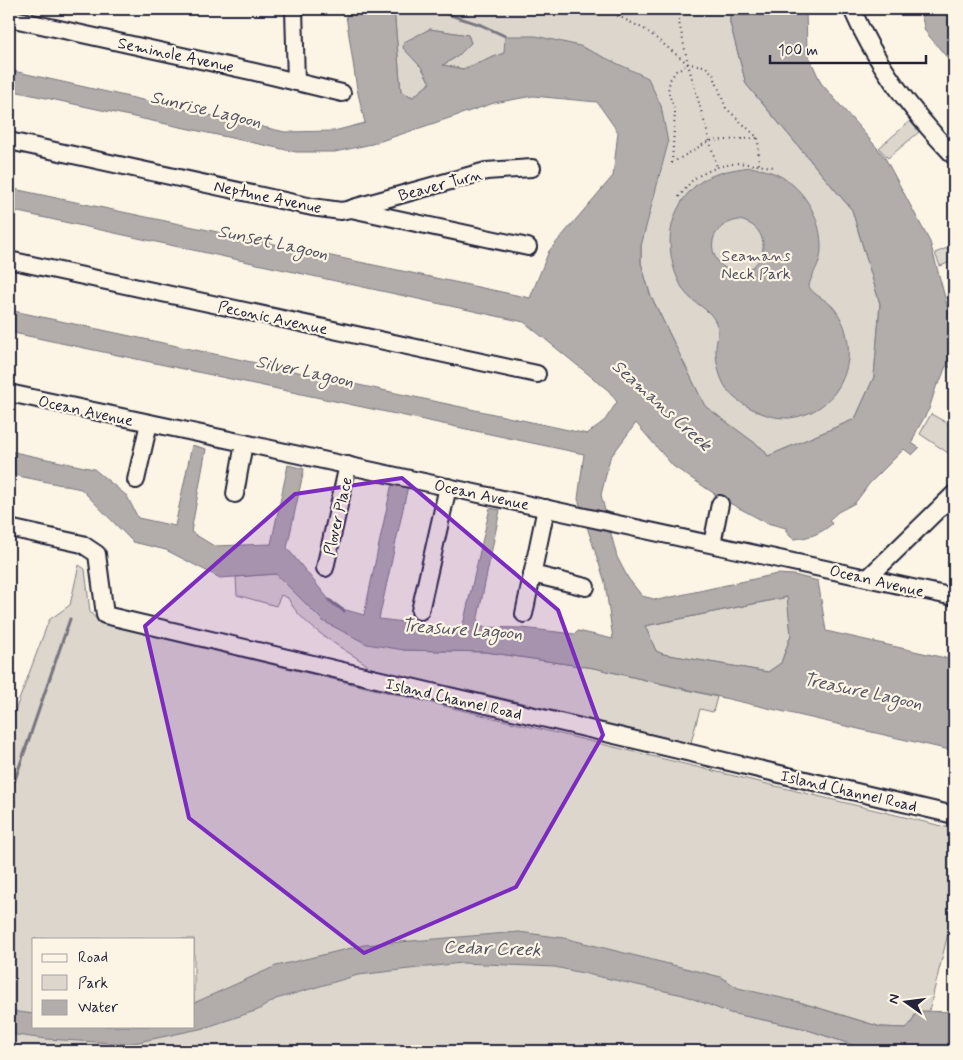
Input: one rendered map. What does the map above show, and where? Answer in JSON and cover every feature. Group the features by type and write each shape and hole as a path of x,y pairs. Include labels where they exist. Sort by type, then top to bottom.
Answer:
{"street":[{"path":"294,9 296,82"},
{"path":"852,9 873,51 898,91 954,156"},
{"name":"Seminole Avenue","path":"9,18 342,93"},
{"name":"Neptune Avenue","path":"9,141 312,207 341,211 350,209 528,248"},
{"name":"Beaver Turn","path":"350,209 486,171 532,168"},
{"name":"Peconic Avenue","path":"9,260 537,374"},
{"name":"Ocean Avenue","path":"9,393 954,597"},
{"path":"136,480 149,423"},
{"path":"235,494 244,443"},
{"name":"Plover Place","path":"325,568 348,465"},
{"path":"420,611 448,487"},
{"path":"868,578 954,494"},
{"path":"712,544 720,504"},
{"path":"524,614 546,508"},
{"name":"Island Channel Road","path":"9,528 82,544 97,554 105,616 954,815"},
{"path":"532,574 586,587"}],"path":[{"path":"604,9 646,30 688,64 705,66 713,74 726,108 758,138 759,165"},
{"path":"679,9 679,22 688,64 717,167"},
{"path":"688,64 676,71 670,80 668,91 675,112 672,163 709,141 758,138"},
{"path":"679,197 694,178 717,167 738,163 774,167"}],"highlighted area":[{"path":"402,478 558,610 603,735 516,887 364,953 189,818 145,626 295,494"}],"green space":[{"name":"Seamans Neck Park","path":"394,9 730,9 730,23 746,84 852,210 880,304 874,377 855,419 768,456 763,449 705,407 650,294 641,263 641,246 661,106 504,53 463,69 442,65 458,56 471,43 468,35 430,29 404,43 404,48 422,68 430,83 413,97 401,92"},
{"path":"910,121 919,132 888,158 879,148"},
{"path":"954,245 954,261 940,266 935,253"},
{"path":"931,414 954,427 954,457 920,434"},
{"path":"79,565 85,569 90,612 100,623 954,829 954,909 929,1011 916,1013 906,1028 881,1027 799,1002 731,1013 802,1028 871,1051 9,1051 9,727 49,620 70,605"},
{"path":"276,574 323,621 404,650 486,652 594,668 717,697 713,712 700,709 690,746 684,742 489,695 369,670 366,664 312,627 302,618 288,598 281,595 276,606 237,595 236,577"},
{"path":"788,597 791,635 781,663 768,672 663,654 656,651 645,626"}],"water":[{"name":"Seamans Creek","path":"345,9 394,9 401,92 413,97 430,83 422,68 403,48 404,42 430,29 468,35 471,43 458,56 443,65 463,69 504,53 505,36 536,36 580,46 648,78 661,106 668,143 641,246 641,263 650,294 705,406 763,449 768,456 855,419 874,377 880,304 852,210 746,84 730,23 730,9 806,9 807,52 821,83 884,156 930,242 954,331 954,369 946,366 939,384 937,384 929,409 912,443 919,448 912,455 904,449 869,484 855,503 838,512 829,520 832,524 814,535 793,539 786,532 786,528 767,523 724,500 673,466 636,423 610,458 601,495 617,557 628,578 642,596 658,600 777,574 794,575 818,581 826,631 954,660 954,751 594,668 486,652 404,650 367,644 323,621 276,574 220,578 166,550 133,542 81,489 9,474 9,451 94,469 127,496 138,518 175,526 192,445 206,449 191,532 214,546 271,544 288,465 304,469 287,548 335,607 364,615 392,483 408,486 379,619 462,629 490,508 500,510 476,627 522,628 575,634 578,631 613,639 605,582 578,499 584,454 9,332 9,310 587,434 605,420 617,402 609,391 524,322 9,210 9,188 530,298 549,251 613,176 618,132 597,102 533,96 494,103 372,144 335,152 296,152 9,90 9,70 285,132 334,131 365,123 357,89","holes":["787,597 791,635 781,663 768,672 663,654 656,651 645,626"]},
{"path":"920,9 954,9 954,66 925,31"},
{"path":"750,167 776,174 787,180 805,198 817,221 821,246 820,258 809,287 834,308 845,329 848,344 848,360 845,374 829,399 805,415 789,418 775,417 748,407 731,395 721,378 717,365 718,330 716,323 710,313 684,291 673,265 670,251 672,224 684,198 706,178","holes":["739,220 752,225 760,233 763,242 758,262 751,268 741,272 726,269 714,254 713,241 715,235 727,223 733,221"]},
{"name":"Cedar Creek","path":"519,932 564,938 721,977 738,988 799,1002 881,1027 906,1028 916,1013 922,1011 954,1012 954,1051 871,1051 802,1028 730,1013 683,995 555,967 461,963 358,975 276,999 258,1010 204,1028 129,1044 46,1039 9,1034 9,1009 32,1014 32,1028 195,1028 195,1003 276,966 364,945"}],"waterway":[{"path":"432,9 481,25 505,36"},
{"name":"Treasure Lagoon","path":"329,600 344,611"},
{"path":"9,797 70,619"}],"water label":[{"name":"Sunrise Lagoon","path":"206,109"},
{"name":"Sunset Lagoon","path":"273,242"},
{"name":"Silver Lagoon","path":"305,371"}]}
